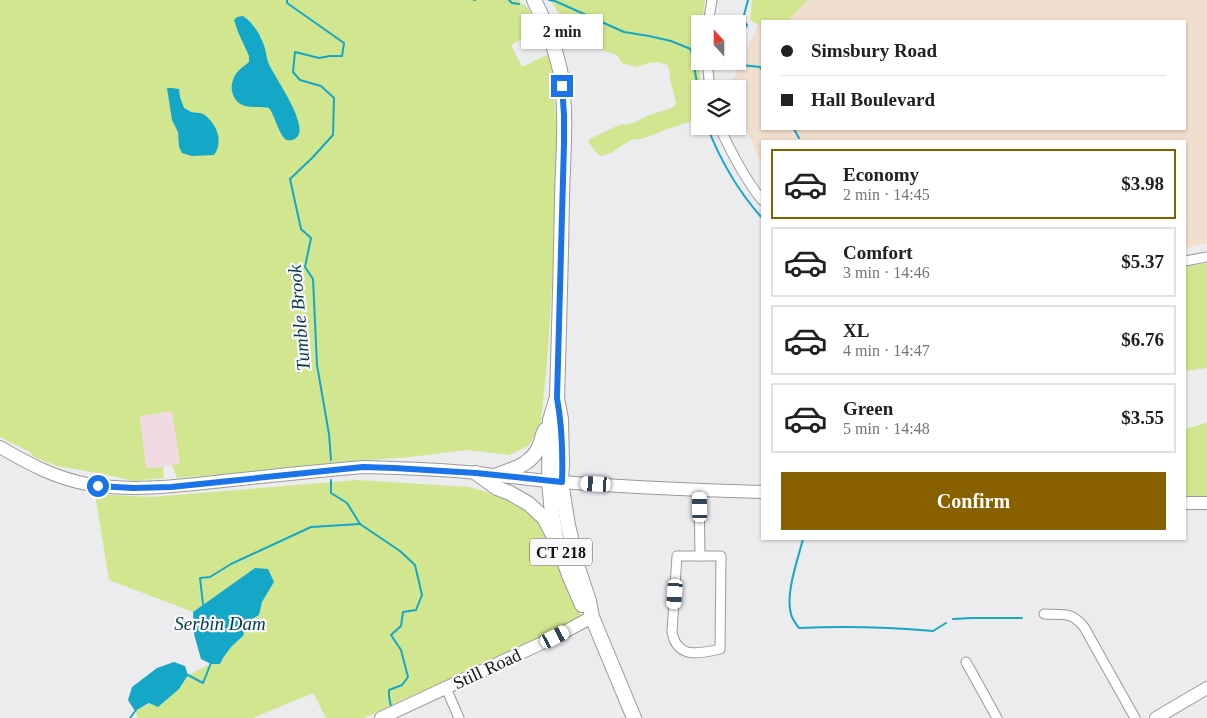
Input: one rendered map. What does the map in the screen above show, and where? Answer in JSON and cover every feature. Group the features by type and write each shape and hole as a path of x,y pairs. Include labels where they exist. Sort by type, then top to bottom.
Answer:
{"main road":[{"name":"CT 218","path":"534,0 555,50 561,76 563,97 564,143 557,398 562,466 555,482 578,568 589,600 592,617 634,718"},
{"name":"CT 218","path":"557,398 550,420 555,482 556,538 581,604 592,617"},
{"path":"495,476 524,465 534,456 550,420"},
{"path":"0,447 44,471 63,478 92,485 133,488 171,487 363,467 476,473 555,482 761,492"},
{"path":"476,473 497,488 529,504 544,518 556,538"},
{"path":"1186,503 1207,503"},
{"name":"Still Road","path":"389,714 555,637 592,617"},
{"path":"1156,718 1207,688"}],"street":[{"path":"710,15 712,0"},
{"path":"723,135 733,156 761,199"},
{"path":"1186,261 1207,257"},
{"path":"699,490 700,556"},
{"path":"677,556 700,556 721,556 720,649 703,653 679,649 674,641 672,632 677,556"},
{"path":"1044,614 1069,615 1077,618 1084,627 1135,718"},
{"path":"966,662 997,718"},
{"path":"446,688 459,718"}],"shaded area":[{"path":"787,0 1207,0 1207,243 1186,248 1186,140 761,140 761,164 746,127 746,80 734,80 738,70 746,70 746,52 757,27 761,23 761,130 1186,130 1186,20 765,20"},
{"path":"173,411 180,465 146,469 140,415"}],"green space":[{"path":"0,0 519,0 528,8 535,21 520,40 511,45 522,67 551,53 556,121 553,270 547,363 540,430 528,446 509,455 467,450 177,478 172,465 180,464 172,411 140,416 146,468 163,467 164,478 134,481 57,466 34,457 30,452 0,437"},
{"path":"550,0 705,0 703,15 691,15 691,70 700,70 700,80 691,80 691,121 641,139 631,140 611,153 601,156 597,153 588,142 591,138 619,125 634,123 647,116 674,107 676,102 669,69 667,65 658,62 636,67 622,63 617,55 602,50 593,40 570,36"},
{"path":"752,0 808,0 788,20 761,20 761,26 750,20"},
{"path":"1207,263 1207,368 1186,371 1186,267"},
{"path":"1207,423 1207,496 1186,496 1186,429"},
{"path":"358,480 469,487 516,501 543,527 581,616 547,634 364,718 326,718 313,693 253,718 138,718 135,711 179,689 188,675 211,664 220,664 231,647 243,636 247,622 259,615 262,602 274,582 216,596 193,612 109,580 95,494 151,497"}],"water":[{"path":"243,16 252,24 259,35 271,69 294,110 300,129 298,136 294,139 285,139 269,108 245,106 233,96 232,84 234,77 249,62 249,56 234,20 237,17"},
{"path":"167,88 179,89 184,108 191,112 203,114 212,122 219,139 214,155 192,156 182,153 179,147 178,132 172,120"},
{"name":"Serbin Dam","path":"255,568 268,569 274,582 262,602 259,615 247,622 243,636 231,647 220,664 211,664 201,659 194,634 193,612"},
{"path":"174,662 185,666 188,675 179,689 158,707 149,703 135,711 128,700 132,687 157,668"}],"waterway":[{"name":"Tumble Brook","path":"287,0 287,3 344,43 342,56 319,58 295,52 293,72 300,80 321,86 334,98 333,135 290,179 301,229 311,238 305,267 313,279 317,365 329,434 331,460"},
{"path":"509,0 512,3 519,4"},
{"path":"549,0 624,32 671,41 691,49"},
{"path":"744,15 748,0"},
{"path":"746,66 761,68"},
{"path":"695,70 697,80"},
{"path":"795,130 799,138"},
{"path":"711,135 730,175 761,217"},
{"name":"Tumble Brook","path":"331,480 331,493 347,503 360,524 400,551 415,565 422,595 416,610 403,612 401,626 391,635 401,650 408,677 402,685 389,690 391,707"},
{"path":"203,604 200,578 210,577 231,564 311,527 360,524"},
{"path":"803,540 793,576 790,597 792,616 799,628 866,627 933,631 946,623"},
{"path":"953,619 1022,618"},
{"path":"188,675 203,683 211,663"},
{"path":"130,718 136,710"}],"route":[{"path":"98,486 133,488 171,487 363,467 476,473 562,482 560,419 557,398 564,143 562,86"}]}
